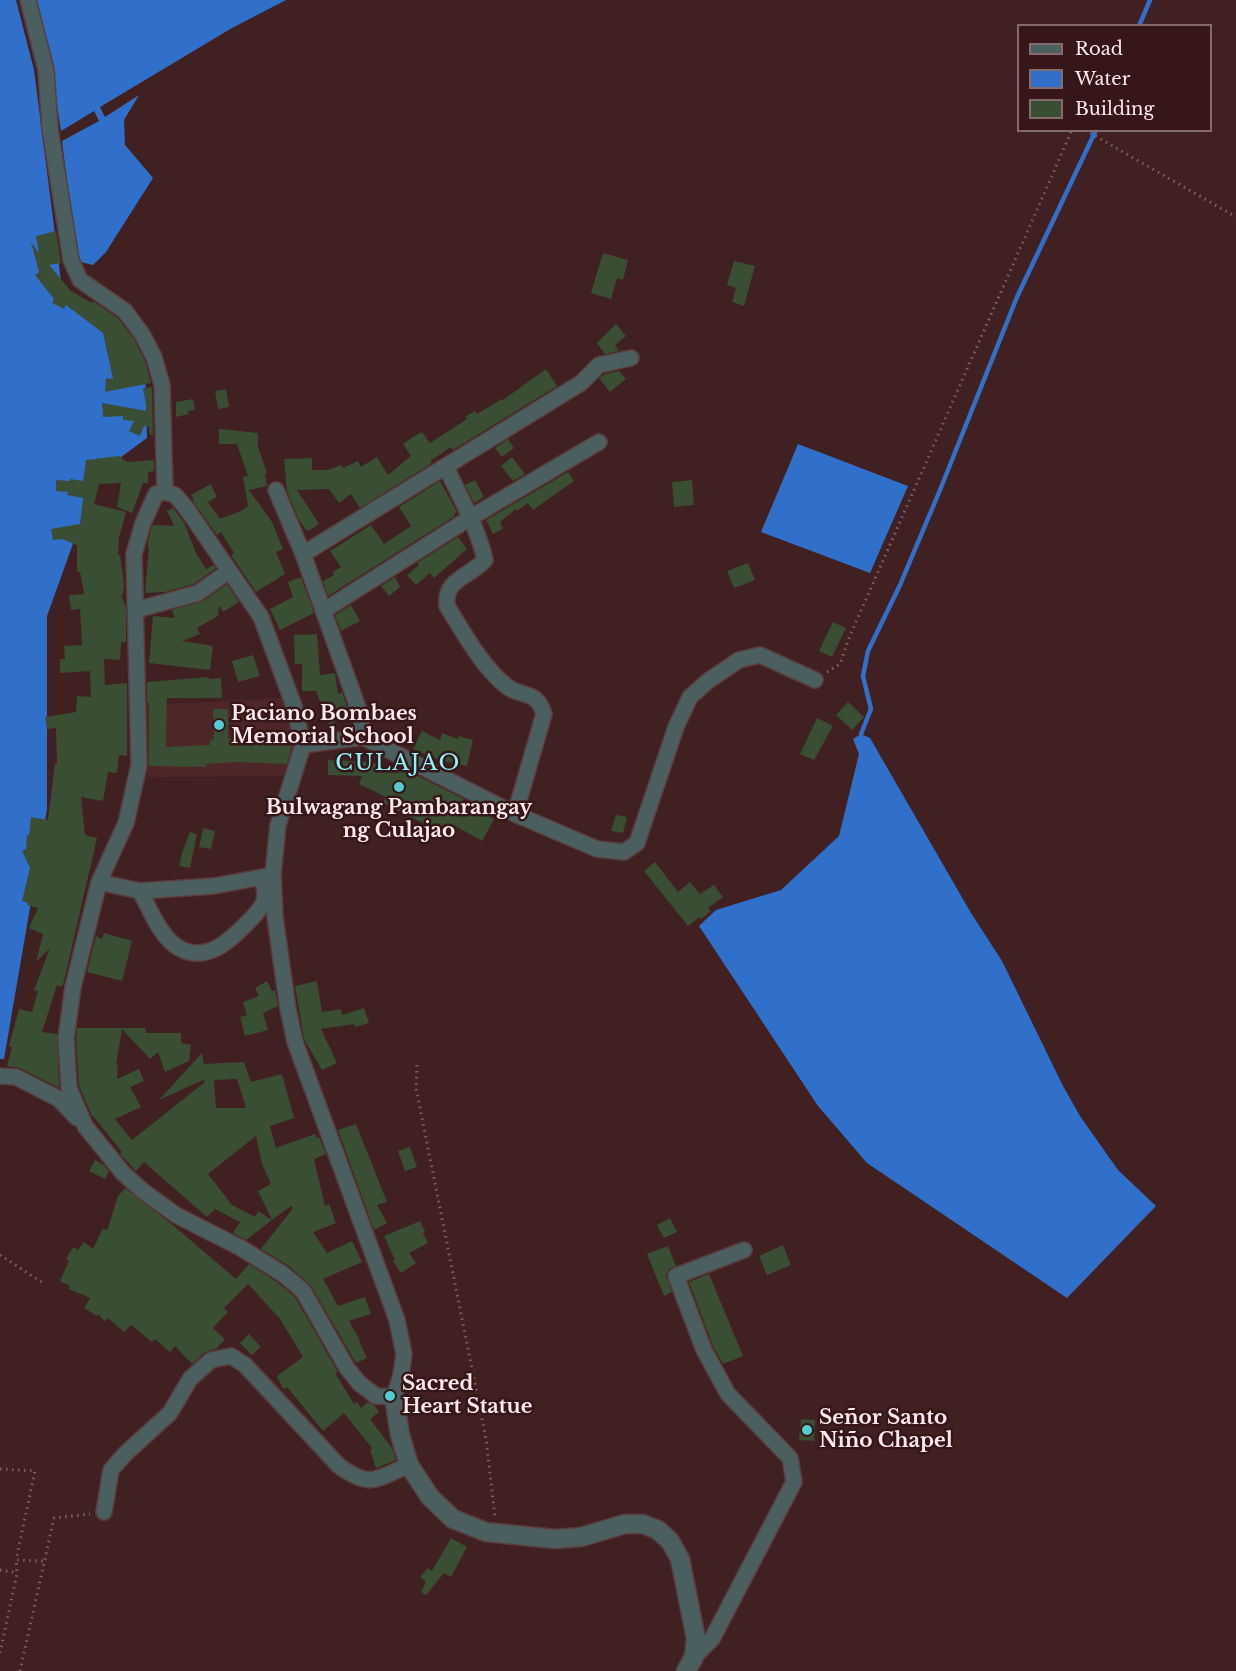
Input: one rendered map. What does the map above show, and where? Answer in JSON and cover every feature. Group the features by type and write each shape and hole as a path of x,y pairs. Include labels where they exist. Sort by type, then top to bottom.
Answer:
{"street":[{"path":"28,0 46,70 50,129 71,260 80,280 125,311 142,334 154,357 162,385 165,492"},
{"path":"303,554 581,383 599,365 631,358"},
{"path":"323,611 470,518 599,442"},
{"path":"446,467 483,548 485,560 477,569 450,586 445,595 447,606 489,669 507,687 535,697 544,714 515,814"},
{"path":"276,490 303,554 361,716 363,737"},
{"path":"85,1126 69,1088 66,1038 73,987 99,882 126,823 139,765 134,554 149,506 156,494 165,492 175,495 187,509 261,617 294,705 303,745 278,825 264,902 233,938 215,949 195,954 178,948 164,934 140,891"},
{"path":"136,610 198,592 229,571"},
{"path":"303,745 363,737 515,814 597,849 624,852 637,843 676,727 690,697 708,681 739,660 760,655 815,680"},
{"path":"99,882 140,891 213,886 268,876"},
{"path":"268,876 295,1042 397,1320 404,1354 401,1375 394,1397 400,1435 409,1465 430,1497 453,1519 486,1532 555,1539 581,1537 625,1524 643,1524 658,1530 670,1541 680,1559 696,1639 690,1664"},
{"path":"0,1076 16,1077 59,1099 85,1126 123,1173 142,1191 176,1215 241,1248 283,1274 303,1291 347,1368 359,1383 376,1396 394,1397"},
{"path":"690,1664 712,1639 794,1482 790,1458 728,1394 704,1350 676,1276 744,1250"},
{"path":"104,1512 111,1470 170,1413 189,1379 211,1360 231,1356 245,1365 339,1466 357,1479 372,1480 409,1465"}],"path":[{"path":"815,680 840,664 849,638 1071,132"},
{"path":"1089,132 1236,217"},
{"path":"417,1065 416,1088 486,1439 497,1533"},
{"path":"0,1255 43,1283"},
{"path":"0,1469 35,1471 16,1560 16,1573 0,1653"},
{"path":"20,1671 54,1518 104,1512"},
{"path":"16,1560 44,1561"},
{"path":"0,1570 16,1573"},
{"path":"0,1631 5,1632"}],"shaded area":[{"name":"Paciano Bombaes Memorial School","path":"285,698 297,745 290,776 148,777 147,705"}],"water":[{"path":"0,0 16,0 34,70 62,289 145,369 147,438 98,474 47,616 47,809 4,1059 0,1059"},
{"path":"35,0 286,0 232,28 100,107 105,117 139,95 124,120 125,145 153,178 106,252 93,265 77,261 62,141 99,121 94,111 61,131 51,67"},
{"path":"798,444 908,486 870,573 761,532"},
{"path":"861,734 870,738 971,913 1002,961 1080,1116 1118,1170 1156,1206 1067,1298 867,1163 818,1106 699,926 716,910 781,890 839,836 859,754 853,739"}],"building":[{"path":"56,231 61,263 49,265 71,291 92,303 93,301 118,318 134,339 145,361 151,383 105,392 106,378 113,379 103,333 66,305 64,309 52,303 54,299 35,275 39,272 31,242 39,253 36,236"},
{"path":"603,253 628,260 623,280 617,278 611,299 591,293"},
{"path":"734,261 755,266 744,306 732,302 736,288 727,285"},
{"path":"616,324 626,336 615,345 619,351 605,354 597,343"},
{"path":"546,369 557,386 453,450 451,447 430,461 432,463 360,508 351,494 339,503 329,489 297,490 319,524 306,530 299,520 287,491 284,459 312,458 312,470 328,470 341,465 343,468 358,461 361,467 377,457 388,475 411,456 403,444 413,437 422,432 430,443 467,419 465,417 475,411 477,414 503,400"},
{"path":"619,371 626,379 610,392 599,378"},
{"path":"152,387 153,435 150,435 149,427 144,426 140,436 129,431 134,421 123,420 123,416 103,417 102,403 147,411 143,388"},
{"path":"226,389 229,407 218,409 215,391"},
{"path":"193,399 195,410 176,417 176,402"},
{"path":"219,429 258,433 258,447 267,473 265,474 267,486 249,490 272,522 283,549 276,552 285,574 256,592 231,555 234,553 221,532 217,535 192,500 194,499 191,495 211,484 217,497 208,502 220,519 248,506 243,477 248,476 237,444 219,444"},
{"path":"508,439 514,448 502,457 495,448"},
{"path":"119,456 127,462 154,460 154,471 148,472 148,483 143,483 132,513 117,507 121,483 99,484 94,504 126,512 119,538 118,555 120,555 124,584 123,595 121,595 126,607 126,642 121,642 120,660 104,659 105,685 127,683 127,756 119,755 117,773 108,772 103,801 81,797 85,835 97,838 64,981 62,987 57,985 42,1032 57,1034 59,1088 20,1068 7,1066 12,1047 9,1046 19,1009 32,1012 38,991 34,990 50,948 36,962 43,934 29,928 38,908 22,901 30,868 22,851 26,849 31,817 48,820 55,763 57,764 56,728 47,729 45,717 76,712 77,696 91,697 90,671 60,673 60,659 65,659 64,646 82,645 80,609 71,610 69,595 84,594 80,572 77,572 77,545 62,539 53,540 51,529 80,524 83,498 67,495 68,492 56,491 56,480 83,481 86,460"},
{"path":"512,457 525,474 513,481 501,466"},
{"path":"568,472 574,481 533,510 528,503 517,511 516,509 500,522 503,529 493,534 486,520"},
{"path":"475,480 484,497 474,503 465,485"},
{"path":"692,480 694,505 674,507 672,482"},
{"path":"440,481 457,512 455,516 328,596 323,581 334,575 333,572 341,567 330,551 371,525 384,544 411,526 399,507"},
{"path":"173,508 184,522 196,553 206,569 214,565 216,568 194,584 165,592 145,593 148,541 152,526 174,526 167,511"},
{"path":"458,537 467,549 434,578 430,573 416,585 407,575 419,565 417,563"},
{"path":"748,563 755,580 734,588 727,571"},
{"path":"301,577 314,613 280,630 270,609 293,597 288,582"},
{"path":"395,577 400,587 389,596 381,586"},
{"path":"227,584 239,602 223,612 219,605 218,616 197,628 200,634 182,641 213,646 210,670 149,663 153,616 175,618 172,610 203,601"},
{"path":"351,605 360,621 341,631 335,615"},
{"path":"833,622 846,628 832,657 819,651"},
{"path":"317,634 320,675 335,673 338,694 342,692 352,720 338,714 331,730 316,691 302,691 302,664 295,664 294,635"},
{"path":"253,655 260,676 238,682 232,661"},
{"path":"209,677 209,679 221,678 222,698 167,698 166,747 210,745 210,740 214,739 213,709 228,709 228,739 237,738 237,743 292,746 287,764 237,762 206,764 206,767 149,766 147,682"},
{"path":"848,702 864,717 852,730 836,715"},
{"path":"817,718 833,726 814,760 800,754"},
{"path":"422,731 440,740 442,733 458,739 458,736 473,740 467,766 443,762 413,749"},
{"path":"328,760 371,762 397,773 400,767 464,799 463,801 494,819 482,841 452,824 447,835 383,803 386,797 359,784 362,776 328,775"},
{"path":"616,815 627,817 623,833 611,831"},
{"path":"203,828 215,831 211,849 199,847"},
{"path":"190,832 197,834 190,868 179,866"},
{"path":"655,862 678,892 690,882 700,894 714,885 723,897 708,908 711,911 688,926 644,871"},
{"path":"104,933 132,941 122,981 87,972 96,936 102,939"},
{"path":"267,981 272,991 275,990 278,1006 263,1013 268,1030 245,1036 240,1017 247,1015 243,1002 259,996 255,988"},
{"path":"317,981 322,1012 341,1009 342,1015 364,1008 369,1023 355,1027 354,1024 321,1029 337,1063 322,1070 304,1039 295,986"},
{"path":"77,1028 144,1028 146,1033 181,1033 181,1043 191,1045 189,1061 165,1072 158,1052 150,1059 122,1029 116,1065 118,1065 117,1079 139,1069 144,1081 130,1087 141,1107 115,1119 132,1140 205,1082 203,1080 159,1100 202,1053 204,1064 244,1062 251,1082 282,1074 294,1118 270,1126 276,1148 315,1134 317,1138 319,1137 326,1154 314,1159 325,1206 329,1204 336,1223 313,1232 327,1253 352,1241 362,1262 323,1279 338,1306 365,1297 371,1314 349,1321 367,1358 356,1363 311,1286 289,1266 261,1249 293,1208 291,1206 246,1240 233,1233 240,1222 215,1209 207,1217 144,1162 136,1171 120,1154 122,1152 92,1116 79,1086","holes":["237,1079 246,1108 216,1108 214,1080","256,1136 262,1164 271,1184 258,1191 272,1220 258,1211 255,1217 232,1205 208,1174"]},
{"path":"356,1124 387,1202 377,1205 387,1223 374,1230 338,1130"},
{"path":"410,1147 417,1167 405,1171 398,1151"},
{"path":"95,1160 109,1171 105,1179 89,1171"},
{"path":"125,1188 236,1279 249,1264 295,1297 354,1404 357,1402 361,1408 368,1402 374,1405 379,1412 370,1419 392,1448 396,1460 376,1468 370,1450 372,1448 344,1413 323,1431 287,1387 283,1389 277,1376 303,1357 280,1319 248,1284 224,1308 228,1312 213,1328 225,1339 216,1349 205,1352 192,1364 175,1346 170,1352 155,1339 152,1342 131,1325 124,1332 108,1318 105,1321 98,1314 97,1316 84,1308 90,1298 69,1289 70,1286 60,1281 69,1261 66,1259 73,1247 78,1250 84,1242 93,1249 103,1228 107,1231 118,1196"},
{"path":"670,1218 677,1232 664,1238 657,1225"},
{"path":"420,1221 428,1243 409,1253 416,1263 401,1273 393,1261 395,1260 384,1236"},
{"path":"783,1245 791,1265 767,1275 759,1256"},
{"path":"668,1246 676,1266 669,1269 666,1275 672,1292 664,1296 647,1254"},
{"path":"709,1274 743,1356 723,1364 713,1346 689,1282"},
{"path":"249,1334 261,1347 252,1355 240,1343"},
{"name":"Señor Santo Niño Chapel","path":"801,1419 815,1420 814,1441 799,1440"},
{"path":"451,1538 467,1547 451,1577 444,1573 426,1595 421,1592 426,1582 420,1577 428,1568 432,1571"}],"waterway":[{"path":"1140,24 1150,0"},
{"path":"861,734 871,709 863,676 868,651 900,585 940,490 1017,297 1095,132"}],"place":[{"name":"Paciano Bombaes Memorial School","path":"219,725"},
{"name":"Bulwagang Pambarangay ng Culajao","path":"399,787"},
{"name":"Sacred Heart Statue","path":"390,1396"},
{"name":"Señor Santo Niño Chapel","path":"807,1430"}],"district":[{"name":"CULAJAO","path":"398,764"}]}
